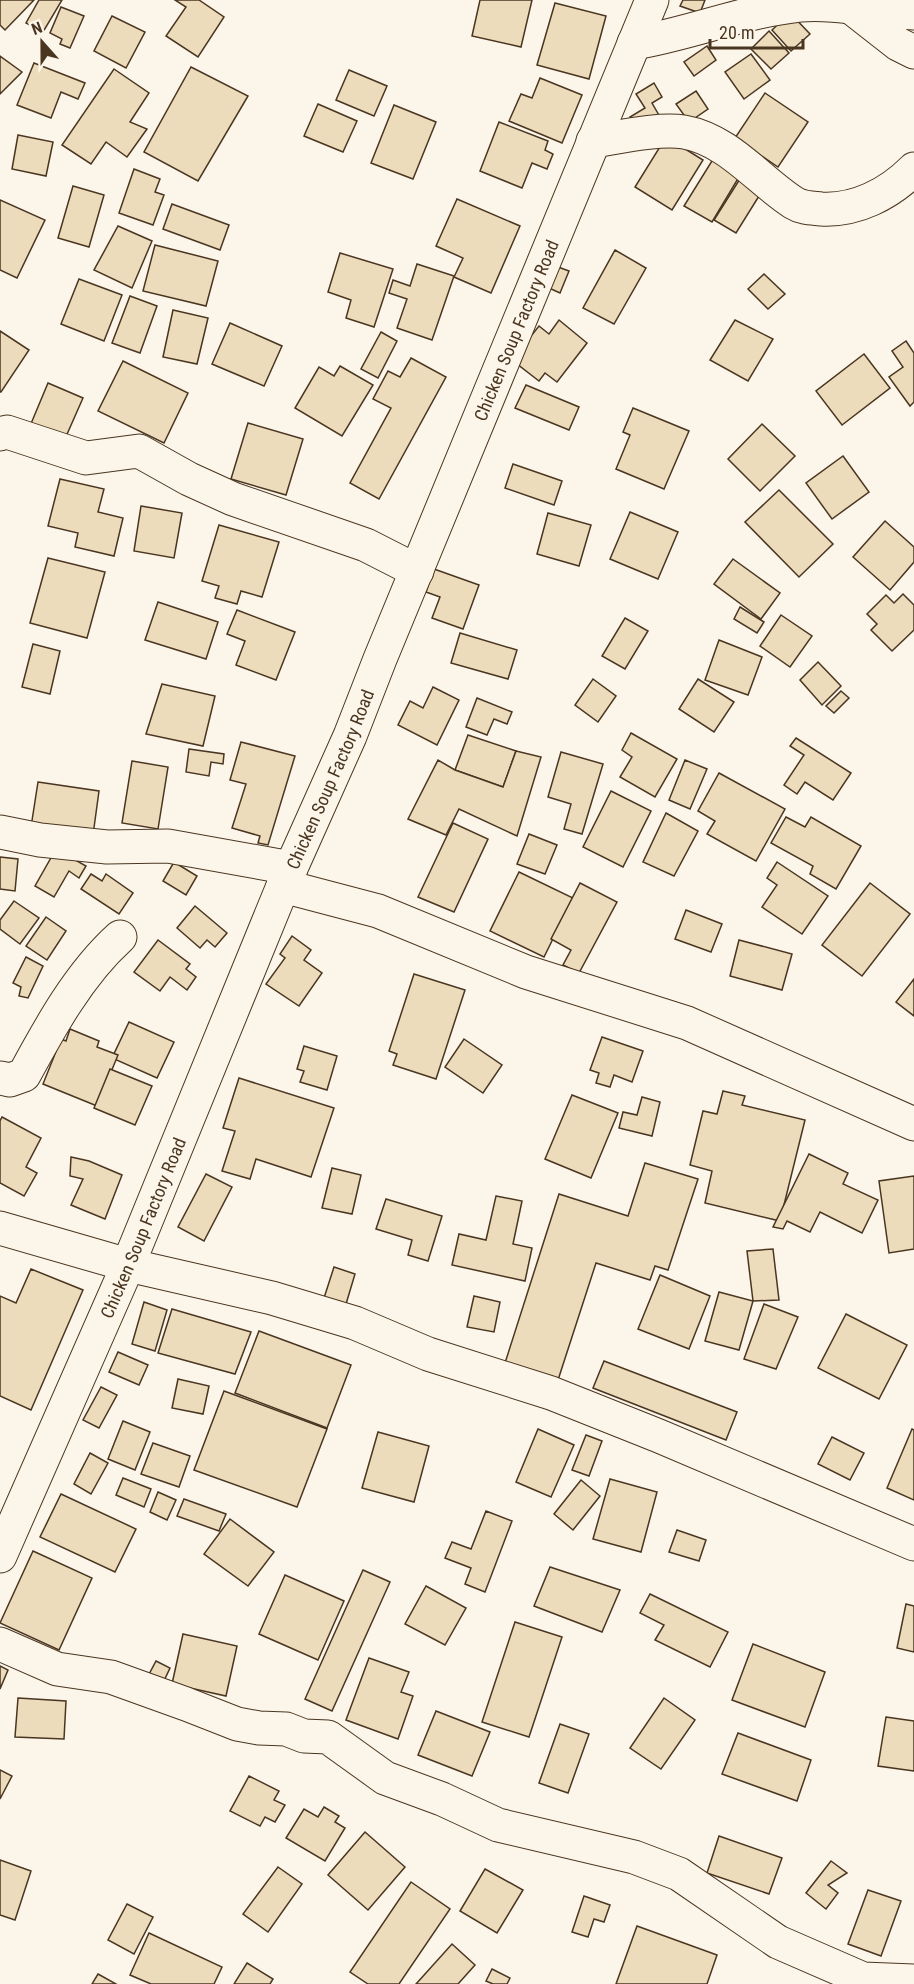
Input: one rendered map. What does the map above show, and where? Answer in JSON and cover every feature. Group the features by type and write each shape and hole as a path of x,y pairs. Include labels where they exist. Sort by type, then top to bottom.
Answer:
{"street":[{"name":"Chicken Soup Factory Road","path":"0,1556 128,1265 287,877 350,736 652,0"},
{"path":"634,43 669,37 759,11 802,5 914,13"},
{"path":"850,7 898,44 914,52"},
{"path":"593,141 650,133 683,132 711,141 732,154 796,204 810,208 836,210 858,206 883,193 914,169"},
{"path":"0,434 7,432 86,458 139,451 189,479 233,499 366,545 417,571"},
{"path":"0,832 40,840 106,847 168,846 287,877 378,911 526,972 687,1023 914,1124"},
{"path":"0,1078 10,1080 24,1075 56,1020 100,955 120,937"},
{"path":"0,1228 128,1265 272,1298 355,1323 428,1354 550,1393 616,1419 914,1544"},
{"path":"0,1644 57,1668 111,1677 237,1724 258,1728 286,1729 304,1736 328,1737 385,1778 442,1799 498,1825 634,1857 679,1874 778,1942 863,1979 914,1981"}],"building":[{"path":"0,0 34,0 5,30 0,25"},
{"path":"39,0 62,0 43,32 26,23"},
{"path":"175,0 199,0 224,17 198,57 166,36 186,7"},
{"path":"480,0 532,0 521,47 472,36"},
{"path":"683,0 705,0 700,13 680,6"},
{"path":"555,3 606,16 589,79 537,65"},
{"path":"61,7 84,16 70,48 60,44 62,39 50,33"},
{"path":"790,13 810,34 791,51 772,30"},
{"path":"112,16 145,32 126,68 94,51"},
{"path":"769,31 789,53 771,69 751,49"},
{"path":"707,46 716,60 694,76 684,62"},
{"path":"751,54 770,80 744,99 725,72"},
{"path":"0,56 22,72 0,94"},
{"path":"34,63 85,83 78,99 61,92 51,118 17,105"},
{"path":"191,67 248,96 198,181 144,152"},
{"path":"114,69 149,93 130,122 147,129 127,157 106,142 91,164 62,145"},
{"path":"349,70 387,86 374,116 336,100"},
{"path":"540,78 582,95 562,143 509,121 521,94 532,98"},
{"path":"654,83 662,97 652,103 660,117 638,130 630,117 645,108 636,94"},
{"path":"696,91 708,109 689,122 676,104"},
{"path":"765,93 808,122 778,167 735,138"},
{"path":"318,104 357,121 343,152 304,136"},
{"path":"394,105 436,122 413,179 371,163"},
{"path":"499,122 548,141 545,150 553,154 547,169 532,163 522,188 480,171"},
{"path":"18,135 53,142 46,176 12,169"},
{"path":"666,137 703,160 672,210 635,187"},
{"path":"715,156 742,172 712,222 684,206"},
{"path":"134,169 160,179 155,192 164,195 153,225 119,213"},
{"path":"743,174 764,188 736,233 714,220"},
{"path":"73,186 104,195 89,247 58,238"},
{"path":"457,199 520,226 491,293 454,277 463,258 436,246"},
{"path":"0,200 45,220 17,278 0,270"},
{"path":"172,204 229,225 220,250 163,229"},
{"path":"118,226 152,241 132,288 94,270"},
{"path":"155,245 218,261 206,306 143,291"},
{"path":"615,250 646,268 614,324 583,308"},
{"path":"340,253 393,269 374,327 346,318 351,300 328,292"},
{"path":"417,264 454,276 432,340 397,328 407,299 389,293 393,280 410,286"},
{"path":"558,267 569,271 560,293 549,288"},
{"path":"764,274 785,294 768,309 748,289"},
{"path":"79,279 122,295 104,341 61,324"},
{"path":"130,296 157,306 140,353 112,343"},
{"path":"173,310 208,318 197,364 163,357"},
{"path":"559,320 587,343 557,382 545,373 539,381 512,360 539,326 549,334"},
{"path":"735,320 773,339 748,381 710,360"},
{"path":"230,323 282,346 264,386 212,364"},
{"path":"0,331 29,350 1,392 0,392"},
{"path":"381,332 397,341 378,378 361,369"},
{"path":"906,341 914,353 914,402 910,406 889,377 903,367 892,351"},
{"path":"864,354 890,388 842,425 816,391"},
{"path":"411,358 446,377 379,499 350,483 391,408 373,399 388,371 400,377"},
{"path":"123,361 188,393 164,443 98,411"},
{"path":"340,366 373,385 342,436 295,408 319,367 334,376"},
{"path":"48,383 83,398 64,441 30,426"},
{"path":"526,385 579,407 569,430 515,408"},
{"path":"633,408 689,431 664,489 616,469 630,435 623,432"},
{"path":"248,423 303,439 286,495 231,479"},
{"path":"762,424 795,456 760,491 728,459"},
{"path":"843,456 869,492 832,519 806,483"},
{"path":"513,464 562,481 554,505 505,488"},
{"path":"60,479 104,489 98,512 123,518 114,556 75,547 78,533 48,526"},
{"path":"779,490 833,544 799,577 745,522"},
{"path":"141,506 182,513 174,558 134,551"},
{"path":"630,512 678,532 658,579 610,559"},
{"path":"548,513 591,525 579,566 537,554"},
{"path":"885,521 914,547 914,562 890,590 853,557"},
{"path":"219,525 279,542 262,597 241,591 237,604 215,598 219,586 202,581"},
{"path":"48,558 105,572 87,638 30,623"},
{"path":"733,559 780,593 761,619 714,584"},
{"path":"434,569 479,585 463,629 432,618 440,597 426,592"},
{"path":"903,594 914,605 914,630 892,651 871,630 877,624 867,614 886,595 894,603"},
{"path":"158,602 218,622 206,659 145,640"},
{"path":"740,607 764,622 757,633 734,619"},
{"path":"237,610 295,632 276,680 236,665 245,641 227,634"},
{"path":"781,615 812,636 790,667 760,646"},
{"path":"625,618 648,631 625,669 602,656"},
{"path":"460,633 517,650 508,679 451,663"},
{"path":"719,640 762,657 748,695 705,680"},
{"path":"33,644 60,651 50,694 22,687"},
{"path":"818,662 841,686 822,705 800,680"},
{"path":"593,679 616,696 598,722 575,705"},
{"path":"698,679 734,702 714,732 679,709"},
{"path":"162,684 215,696 203,746 146,734"},
{"path":"433,687 459,700 437,745 398,725 410,701 423,708"},
{"path":"841,691 849,698 834,713 826,706"},
{"path":"477,698 512,712 507,724 494,719 487,735 466,727"},
{"path":"631,733 677,759 655,797 620,777 632,757 622,750"},
{"path":"468,735 516,751 503,787 455,770"},
{"path":"796,738 851,773 833,800 805,782 797,794 784,785 804,755 790,746"},
{"path":"241,742 295,756 268,845 258,843 260,836 232,828 246,784 230,780"},
{"path":"189,749 224,754 223,764 211,762 209,776 186,772"},
{"path":"516,751 541,757 517,836 459,809 446,835 408,819 438,760 455,770 503,787"},
{"path":"561,752 603,764 582,834 564,829 571,804 548,797"},
{"path":"685,760 707,769 690,809 669,800"},
{"path":"132,761 168,767 158,829 122,823"},
{"path":"719,773 785,809 756,861 707,834 715,821 698,811"},
{"path":"38,782 99,791 93,835 31,827"},
{"path":"611,791 651,811 623,867 583,847"},
{"path":"666,813 698,831 674,876 643,862"},
{"path":"786,817 805,827 811,817 861,846 836,889 810,874 813,866 771,843"},
{"path":"453,823 488,839 454,912 418,897"},
{"path":"529,834 557,845 545,874 517,864"},
{"path":"56,849 86,866 79,878 69,871 54,897 35,886"},
{"path":"0,857 18,859 15,891 0,889"},
{"path":"174,862 197,876 186,895 163,881"},
{"path":"777,862 828,896 802,934 762,907 777,885 767,878"},
{"path":"519,872 573,898 544,957 490,931"},
{"path":"91,874 102,881 106,874 133,893 119,914 81,889"},
{"path":"580,883 617,902 579,973 563,965 571,950 551,939"},
{"path":"870,883 910,914 862,976 822,945"},
{"path":"14,901 39,918 20,944 0,929 0,920"},
{"path":"195,906 227,933 215,947 207,940 200,948 177,928"},
{"path":"686,910 722,924 711,952 675,939"},
{"path":"46,917 66,931 47,960 26,946"},
{"path":"292,936 311,950 304,960 322,973 299,1006 266,984 285,958 280,954"},
{"path":"158,940 190,964 186,969 196,977 187,990 170,977 160,991 134,972"},
{"path":"739,940 792,954 782,990 730,976"},
{"path":"26,957 43,966 28,998 19,996 21,987 13,983"},
{"path":"414,974 465,990 436,1079 393,1065 397,1054 389,1051"},
{"path":"914,979 914,1016 896,1002"},
{"path":"129,1022 174,1042 157,1078 112,1058"},
{"path":"70,1029 99,1041 97,1047 118,1055 97,1106 43,1084 61,1039 66,1041"},
{"path":"602,1037 643,1051 632,1082 614,1075 610,1087 596,1083 599,1073 590,1070"},
{"path":"464,1039 502,1065 483,1093 445,1067"},
{"path":"304,1046 337,1056 327,1090 300,1082 304,1071 297,1069"},
{"path":"110,1069 152,1086 135,1125 94,1108"},
{"path":"239,1078 334,1108 311,1177 256,1159 250,1179 222,1171 235,1131 223,1128"},
{"path":"723,1091 745,1096 742,1105 805,1120 780,1221 705,1203 712,1171 690,1165 703,1111 717,1114"},
{"path":"572,1095 618,1113 591,1178 545,1159"},
{"path":"642,1097 660,1102 652,1136 619,1128 623,1112 637,1115"},
{"path":"2,1117 41,1138 26,1167 37,1173 24,1196 0,1183 0,1121"},
{"path":"809,1154 848,1173 843,1184 878,1200 862,1233 820,1212 810,1232 787,1221 783,1229 773,1227"},
{"path":"71,1157 89,1161 122,1175 105,1219 71,1205 83,1179 70,1176"},
{"path":"645,1163 698,1179 668,1270 655,1266 650,1280 596,1263 558,1380 505,1363 559,1194 628,1216"},
{"path":"332,1168 361,1175 352,1214 322,1208"},
{"path":"206,1174 232,1187 204,1241 178,1227"},
{"path":"914,1176 914,1249 889,1253 879,1181"},
{"path":"496,1196 522,1201 513,1244 532,1248 525,1281 452,1265 459,1234 486,1240"},
{"path":"386,1199 442,1216 428,1261 408,1255 412,1240 376,1229"},
{"path":"773,1249 779,1300 753,1301 747,1251"},
{"path":"334,1267 355,1274 346,1304 324,1298"},
{"path":"31,1269 83,1290 31,1410 0,1396 0,1296 16,1303"},
{"path":"660,1275 710,1296 689,1349 638,1329"},
{"path":"719,1292 753,1301 739,1350 705,1341"},
{"path":"474,1296 500,1302 494,1332 467,1327"},
{"path":"144,1302 167,1310 155,1351 132,1344"},
{"path":"764,1304 798,1317 776,1369 744,1359"},
{"path":"172,1309 251,1332 235,1374 158,1353"},
{"path":"846,1314 907,1345 879,1399 818,1368"},
{"path":"259,1331 351,1365 327,1428 235,1393"},
{"path":"118,1352 148,1365 139,1385 109,1372"},
{"path":"604,1361 737,1412 726,1440 593,1388"},
{"path":"178,1379 209,1386 203,1414 172,1408"},
{"path":"101,1387 117,1395 99,1428 83,1420"},
{"path":"224,1391 327,1429 297,1507 194,1470"},
{"path":"123,1421 150,1432 135,1470 108,1459"},
{"path":"538,1429 574,1445 551,1497 516,1482"},
{"path":"912,1429 914,1430 914,1500 887,1488"},
{"path":"378,1432 429,1446 414,1502 362,1488"},
{"path":"586,1435 602,1441 589,1476 572,1470"},
{"path":"832,1437 864,1453 850,1480 818,1464"},
{"path":"153,1443 190,1456 179,1487 141,1474"},
{"path":"90,1453 108,1463 91,1494 74,1484"},
{"path":"123,1478 151,1489 144,1507 116,1495"},
{"path":"610,1479 657,1492 641,1552 593,1539"},
{"path":"581,1480 600,1496 573,1530 554,1514"},
{"path":"158,1492 176,1500 167,1520 150,1512"},
{"path":"61,1494 136,1529 115,1572 40,1537"},
{"path":"184,1499 226,1514 219,1531 177,1516"},
{"path":"486,1511 512,1521 485,1592 465,1584 471,1568 445,1558 452,1542 471,1549"},
{"path":"230,1519 274,1552 248,1586 204,1554"},
{"path":"677,1530 706,1540 699,1561 669,1552"},
{"path":"33,1551 92,1578 59,1650 0,1623"},
{"path":"550,1567 620,1590 602,1632 534,1606"},
{"path":"363,1570 390,1582 332,1711 305,1699"},
{"path":"285,1575 344,1601 318,1660 259,1634"},
{"path":"426,1586 466,1608 445,1645 405,1624"},
{"path":"650,1594 728,1632 710,1667 655,1640 664,1625 640,1613"},
{"path":"906,1604 914,1606 914,1652 897,1648"},
{"path":"515,1622 562,1637 529,1737 482,1722"},
{"path":"183,1634 237,1646 226,1696 172,1684"},
{"path":"753,1644 825,1672 805,1727 732,1700"},
{"path":"369,1658 409,1672 401,1692 413,1696 398,1739 346,1720"},
{"path":"156,1661 170,1668 161,1687 146,1680"},
{"path":"0,1666 8,1670 0,1689"},
{"path":"18,1698 66,1701 64,1739 15,1737"},
{"path":"664,1698 695,1720 661,1769 630,1748"},
{"path":"436,1711 490,1732 472,1776 418,1755"},
{"path":"886,1717 914,1721 914,1771 878,1766"},
{"path":"560,1724 589,1734 568,1793 539,1783"},
{"path":"738,1733 811,1760 797,1801 722,1774"},
{"path":"0,1770 12,1776 0,1799"},
{"path":"249,1776 279,1791 274,1800 285,1805 275,1822 265,1817 260,1826 230,1811"},
{"path":"324,1807 339,1816 335,1822 345,1828 325,1861 286,1838 304,1809 318,1817"},
{"path":"365,1832 405,1867 368,1910 328,1875"},
{"path":"719,1836 782,1858 769,1894 707,1873"},
{"path":"0,1860 31,1871 15,1920 0,1915"},
{"path":"831,1861 847,1873 828,1885 838,1893 826,1909 806,1893"},
{"path":"278,1867 302,1884 268,1932 243,1914"},
{"path":"485,1869 523,1890 497,1933 460,1911"},
{"path":"411,1882 450,1909 399,1984 368,1984 350,1972"},
{"path":"868,1890 901,1901 881,1956 848,1944"},
{"path":"584,1896 610,1905 604,1922 594,1919 588,1937 572,1932"},
{"path":"127,1904 153,1917 134,1954 108,1940"},
{"path":"637,1926 717,1955 707,1984 616,1984"},
{"path":"149,1933 222,1967 214,1984 151,1984 130,1975"},
{"path":"452,1944 475,1965 458,1984 416,1984"},
{"path":"247,1963 273,1979 270,1984 234,1984"},
{"path":"492,1969 510,1978 507,1984 493,1984 486,1981"},
{"path":"98,1974 116,1984 92,1984"}]}
